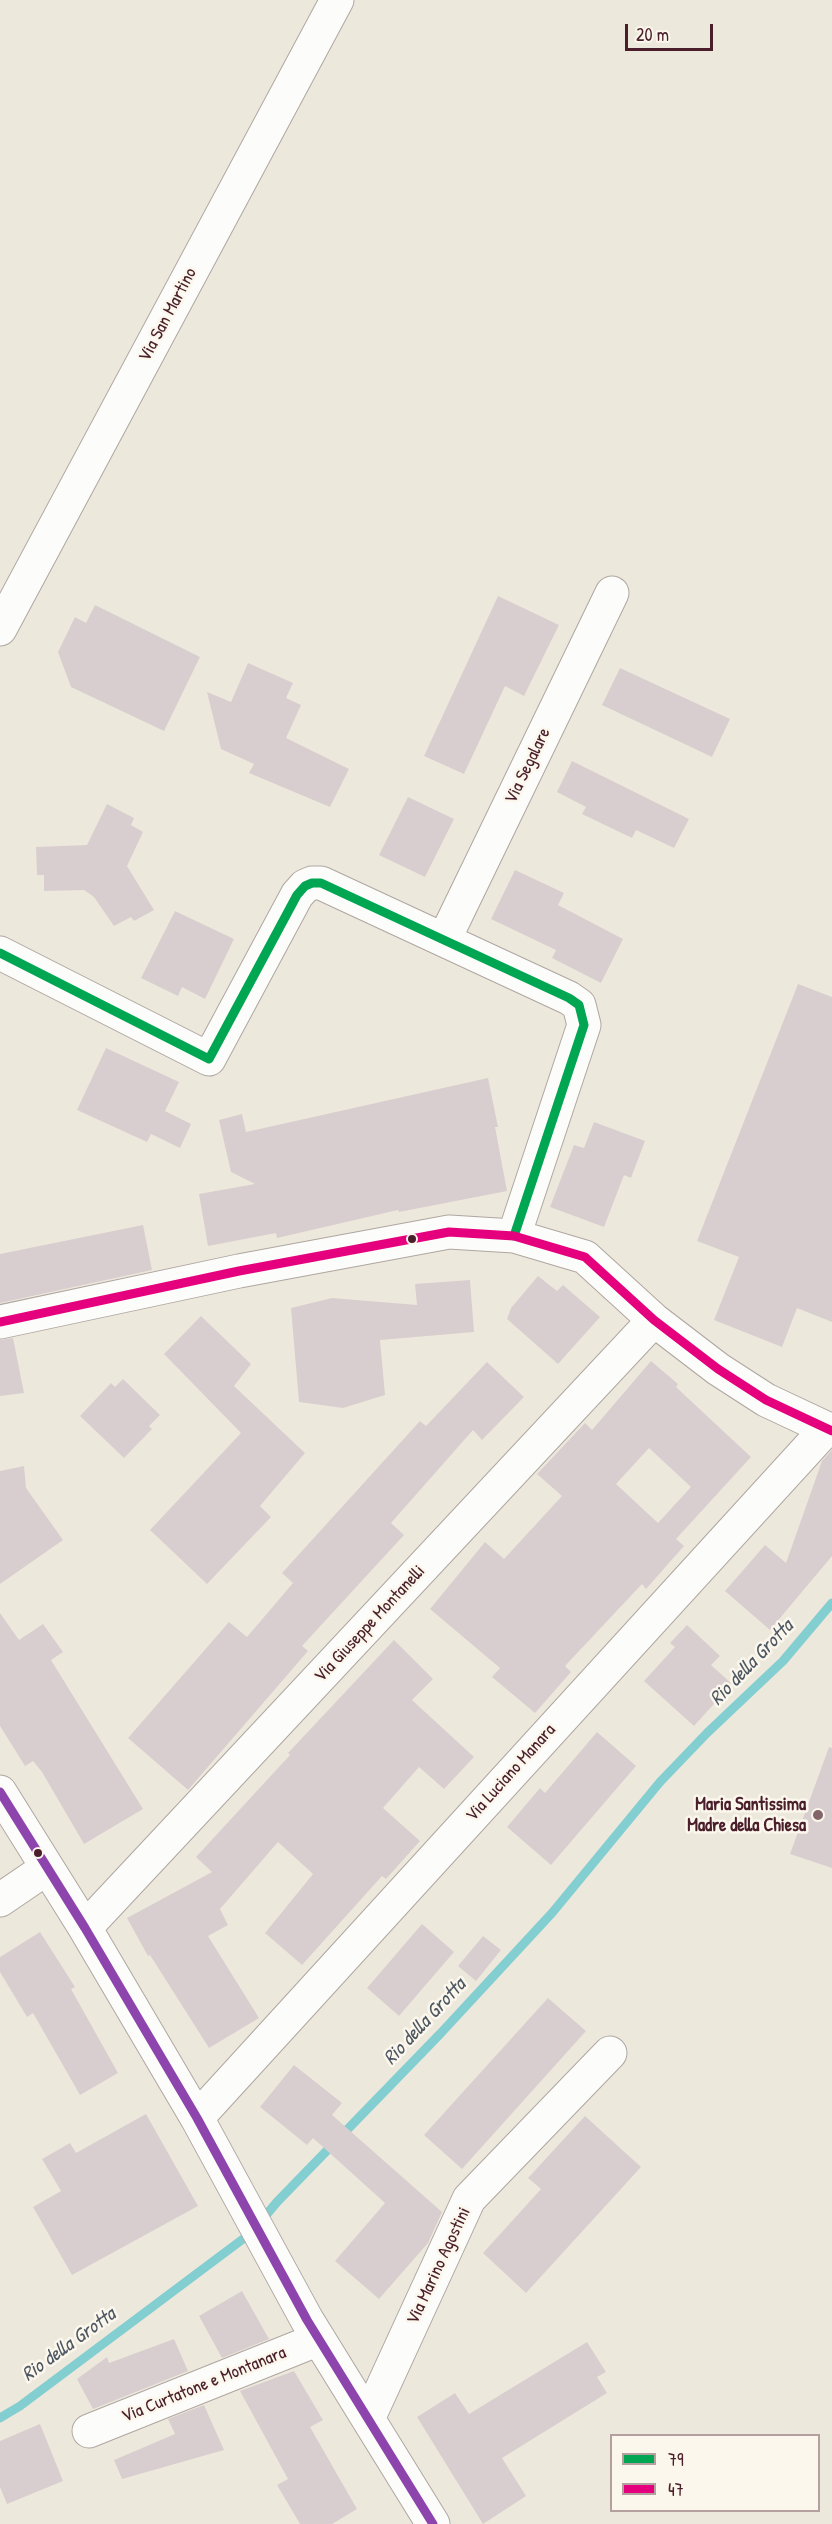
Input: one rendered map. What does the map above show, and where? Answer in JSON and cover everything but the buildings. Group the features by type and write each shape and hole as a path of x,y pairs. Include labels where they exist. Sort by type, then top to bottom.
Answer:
{"street":[{"name":"Via San Martino","path":"0,629 337,0"},
{"name":"Via Segalare","path":"444,940 612,593"},
{"path":"0,954 208,1059 288,910 305,886 321,883 569,998 579,1005 584,1025 514,1236"},
{"path":"0,1322 239,1271 449,1232 514,1236 585,1257 654,1320 718,1369 766,1400 829,1430"},
{"name":"Via Giuseppe Montanelli","path":"85,1928 654,1320"},
{"name":"Via Luciano Manara","path":"197,2118 829,1430"},
{"path":"0,1792 85,1928 197,2118 319,2339 433,2524"},
{"path":"0,1900 47,1868"},
{"name":"Via Marino Agostini","path":"368,2419 469,2199 610,2053"},
{"name":"Via Curtatone e Montanara","path":"89,2431 319,2339"}],"waterway":[{"name":"Rio della Grotta","path":"0,2418 20,2406 251,2233 277,2202 440,2034 552,1913 660,1782 707,1733 783,1661 832,1603"}],"transit line":[{"name":"79","path":"0,953 209,1059 297,895 305,886 321,883 569,998 579,1005 584,1025 514,1236"},
{"name":"47","path":"0,1322 239,1271 449,1232 514,1236 585,1257 654,1320 718,1369 766,1400 832,1431"},
{"path":"0,1792 85,1928 197,2118 307,2320 433,2524"}],"place":[{"name":"Maria Santissima Madre della Chiesa","path":"818,1815"}]}
